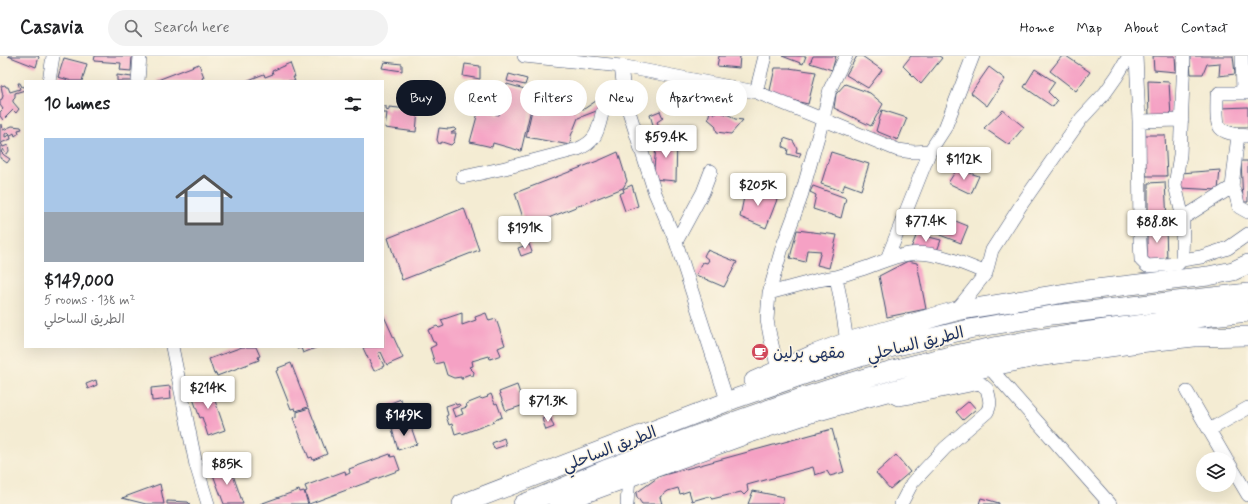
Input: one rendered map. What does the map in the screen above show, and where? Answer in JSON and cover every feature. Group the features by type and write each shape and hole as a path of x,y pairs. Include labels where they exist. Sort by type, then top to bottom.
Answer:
{"highway":[{"path":"701,412 725,394 778,370 847,342 956,311 1078,290 1208,276 1233,271 1248,264"},
{"name":"الطريق الساحلي","path":"529,502 607,469 729,423 809,395 896,369 989,347 1052,336 1137,315 1248,293"},
{"name":"الطريق الساحلي","path":"462,504 701,412 809,373 893,347 969,330 1052,315 1137,315 1248,312"},
{"path":"529,502 584,500 629,477 747,434 811,413 944,376 1036,357 1139,343 1194,337 1248,336"}],"street":[{"path":"49,80 53,56"},
{"path":"138,80 140,56"},
{"path":"524,56 585,59 756,92 898,150 913,152 930,150"},
{"path":"756,92 765,56"},
{"path":"778,370 767,320 769,293 782,248 800,200 823,120 830,89 846,56"},
{"path":"887,259 930,150 945,128 973,56"},
{"path":"956,311 986,273 992,250 1021,205 1081,119 1113,82 1129,56"},
{"path":"1136,56 1139,121 1141,260 1148,266 1178,264 1182,260 1201,257 1228,248 1248,234"},
{"path":"1182,260 1182,218 1175,185 1180,155 1184,56"},
{"path":"1242,56 1245,93 1219,93 1218,121 1221,129 1230,134 1243,136 1232,187 1239,207 1248,212"},
{"path":"621,66 623,80"},
{"path":"463,177 571,151 587,145 598,131 602,116"},
{"path":"630,116 655,192 676,242 725,394"},
{"path":"1139,121 1182,120"},
{"path":"676,242 703,192 711,171"},
{"path":"1182,218 1232,187"},
{"path":"769,293 818,280 836,277 869,267 887,259 910,253 931,255 959,261 986,273"},
{"path":"836,277 847,342"},
{"path":"172,348 196,465 208,504"},
{"path":"988,366 1110,504"},
{"path":"884,392 898,399 980,384 987,389 989,399 990,407 987,412 939,454 912,483 901,504"},
{"path":"1187,392 1222,452"},
{"path":"1209,430 1248,408"},
{"path":"1236,474 1246,489"},
{"path":"627,504 629,477"}],"building":[{"path":"8,56 38,56 39,57 36,67"},
{"path":"95,56 132,56 131,71 120,70 121,63 94,61"},
{"path":"719,56 740,56 739,68 717,66"},
{"path":"782,56 806,56 803,64"},
{"path":"813,56 836,56 832,70 810,63"},
{"path":"857,56 862,56 882,70 868,88 846,75"},
{"path":"911,56 939,56 942,58 921,84 903,66"},
{"path":"1062,56 1066,56 1090,72 1076,91 1050,71"},
{"path":"1153,56 1175,56 1176,72 1154,70"},
{"path":"1189,56 1233,56 1235,74 1219,76 1220,63 1207,64 1203,74 1191,74"},
{"path":"64,58 87,64 82,80 68,80 58,77"},
{"path":"384,62 402,64 402,71 382,68"},
{"path":"290,63 295,77 293,77 294,80 249,80 264,74 265,77 273,74 272,71"},
{"path":"199,64 204,77 202,78 203,80 158,80"},
{"path":"465,64 480,66 480,79 463,76"},
{"path":"989,67 1005,79 987,106 971,93"},
{"path":"775,68 789,68 816,72 808,104 769,95"},
{"path":"1035,69 1055,82 1048,92 1057,101 1053,107 1024,87"},
{"path":"509,74 527,79 520,80 520,84 512,82 512,80 507,80"},
{"path":"117,75 132,77 132,80 117,80"},
{"path":"1148,81 1169,82 1171,117 1149,117"},
{"path":"18,83 20,83 22,87 24,86 24,90 15,93 15,98 13,100 19,109 16,113 13,110 3,120 0,116 0,112 3,109 0,105 0,100 3,96 1,86 5,85 8,87 10,92 20,89"},
{"path":"845,84 870,93 883,104 871,126 834,108 836,94"},
{"path":"512,85 520,88 520,116 529,116 521,151 493,143 492,147 470,142 477,116 512,116"},
{"path":"595,102 595,112 587,115 587,107"},
{"path":"384,106 386,106 386,109 389,110 389,107 396,108 396,116 417,116 416,132 385,128 387,113 384,113"},
{"path":"1248,107 1248,127 1223,127 1221,108"},
{"path":"882,110 907,118 898,140 876,131"},
{"path":"1003,110 1024,127 1009,145 984,128"},
{"path":"656,113 656,116 662,116 663,118 657,122 659,126 654,128 650,115"},
{"path":"531,116 583,116 578,118 571,136 570,145 526,137"},
{"path":"709,116 731,116 735,119 743,120 731,134 717,132 715,125 708,119"},
{"path":"2,124 3,130 12,126 21,127 22,129 18,130 19,133 15,136 14,133 11,135 8,132 5,134 5,137 10,135 11,139 1,143 3,147 8,145 9,151 7,154 3,149 1,152 10,159 7,163 0,158 0,125"},
{"path":"439,128 454,128 456,130 451,133 456,133 454,142 451,145 442,142 439,144 437,140"},
{"path":"657,135 677,138 676,181 653,179"},
{"path":"1145,135 1165,135 1167,176 1146,176"},
{"path":"784,138 793,141 797,148 796,152 801,153 799,157 787,154 788,149 783,147"},
{"path":"618,152 627,181 623,188 526,227 515,193"},
{"path":"831,152 869,164 861,190 845,184 842,191 821,184"},
{"path":"1241,161 1248,161 1248,202 1243,202"},
{"path":"957,169 979,176 971,194 948,183"},
{"path":"1220,170 1218,190 1181,188 1181,173"},
{"path":"1165,182 1167,222 1148,220 1148,183"},
{"path":"632,185 638,206 625,211 619,194 624,192 623,189"},
{"path":"813,186 846,198 841,218 813,209 816,195 810,192"},
{"path":"746,187 778,197 766,228 740,217"},
{"path":"464,208 479,250 402,280 388,238"},
{"path":"943,216 968,226 961,243 932,232"},
{"path":"1147,225 1166,225 1167,262 1147,262"},
{"path":"797,230 837,235 829,268 817,265 821,251 807,250 805,262 790,258"},
{"path":"917,234 941,240 937,251 911,248"},
{"path":"529,244 532,252 521,256 518,248"},
{"path":"707,250 737,262 724,287 696,275 703,262 707,263 709,260 704,256"},
{"path":"908,261 917,263 926,309 887,317 879,276"},
{"path":"462,313 462,325 476,320 475,317 486,313 489,321 496,319 505,345 498,348 501,355 490,359 489,356 472,361 473,366 469,367 474,372 473,376 470,374 462,377 463,379 461,379 461,377 454,378 447,375 443,362 435,364 430,348 436,345 435,342 433,342 428,330 437,326 439,328 444,326 441,320"},
{"path":"384,316 403,358 387,365 381,352 378,353 384,366 374,371 363,348 384,348"},
{"path":"239,348 256,348 260,356 258,357 259,360 217,376 216,373 214,374 209,359"},
{"path":"301,348 316,348 303,353"},
{"path":"291,363 308,407 296,411 295,408 291,409 276,371 279,370 278,368"},
{"path":"96,380 97,385 88,389 86,384"},
{"path":"204,385 205,388 210,386 225,430 208,436 202,417 200,418 191,393 193,392 192,390"},
{"path":"517,385 524,405 506,411 499,392"},
{"path":"170,386 171,399 152,401 151,388"},
{"path":"491,394 495,404 497,403 502,417 493,421 494,422 462,434 461,432 455,434 452,424 449,425 446,416 448,415 446,406 455,403 456,405 459,404 460,406 452,409 455,417 463,414 461,409 467,407 466,404 488,397 487,396"},
{"path":"401,399 407,420 391,426 383,406"},
{"path":"969,401 976,409 963,420 956,412"},
{"path":"309,408 327,454 313,460 312,457 309,458 293,418 297,417 297,412"},
{"path":"550,417 554,427 546,430 542,419"},
{"path":"410,424 417,444 398,450 392,429"},
{"path":"832,429 844,472 830,476 827,471 815,475 813,467 747,485 748,491 744,495 741,492 712,499 709,496 692,501 689,491 680,494 678,488 668,491 660,497 662,504 642,504 637,497 636,493 660,476"},
{"path":"504,438 506,445 494,449 492,443"},
{"path":"390,454 391,457 395,456 400,470 309,504 305,492 307,491 305,486 345,471 346,475 350,473 349,469"},
{"path":"896,455 910,472 890,489 876,473"},
{"path":"225,465 226,468 230,466 243,504 224,504 212,472 214,471 213,469"},
{"path":"160,484 164,504 146,504 122,498"},
{"path":"299,490 300,492 304,491 308,504 260,504"},
{"path":"753,491 784,497 782,504 748,504"},
{"path":"981,498 999,503 999,504 979,504"},
{"path":"167,501 188,502 190,504 167,504"}],"place":[{"name":"مقهى برلين","path":"760,352"}]}
